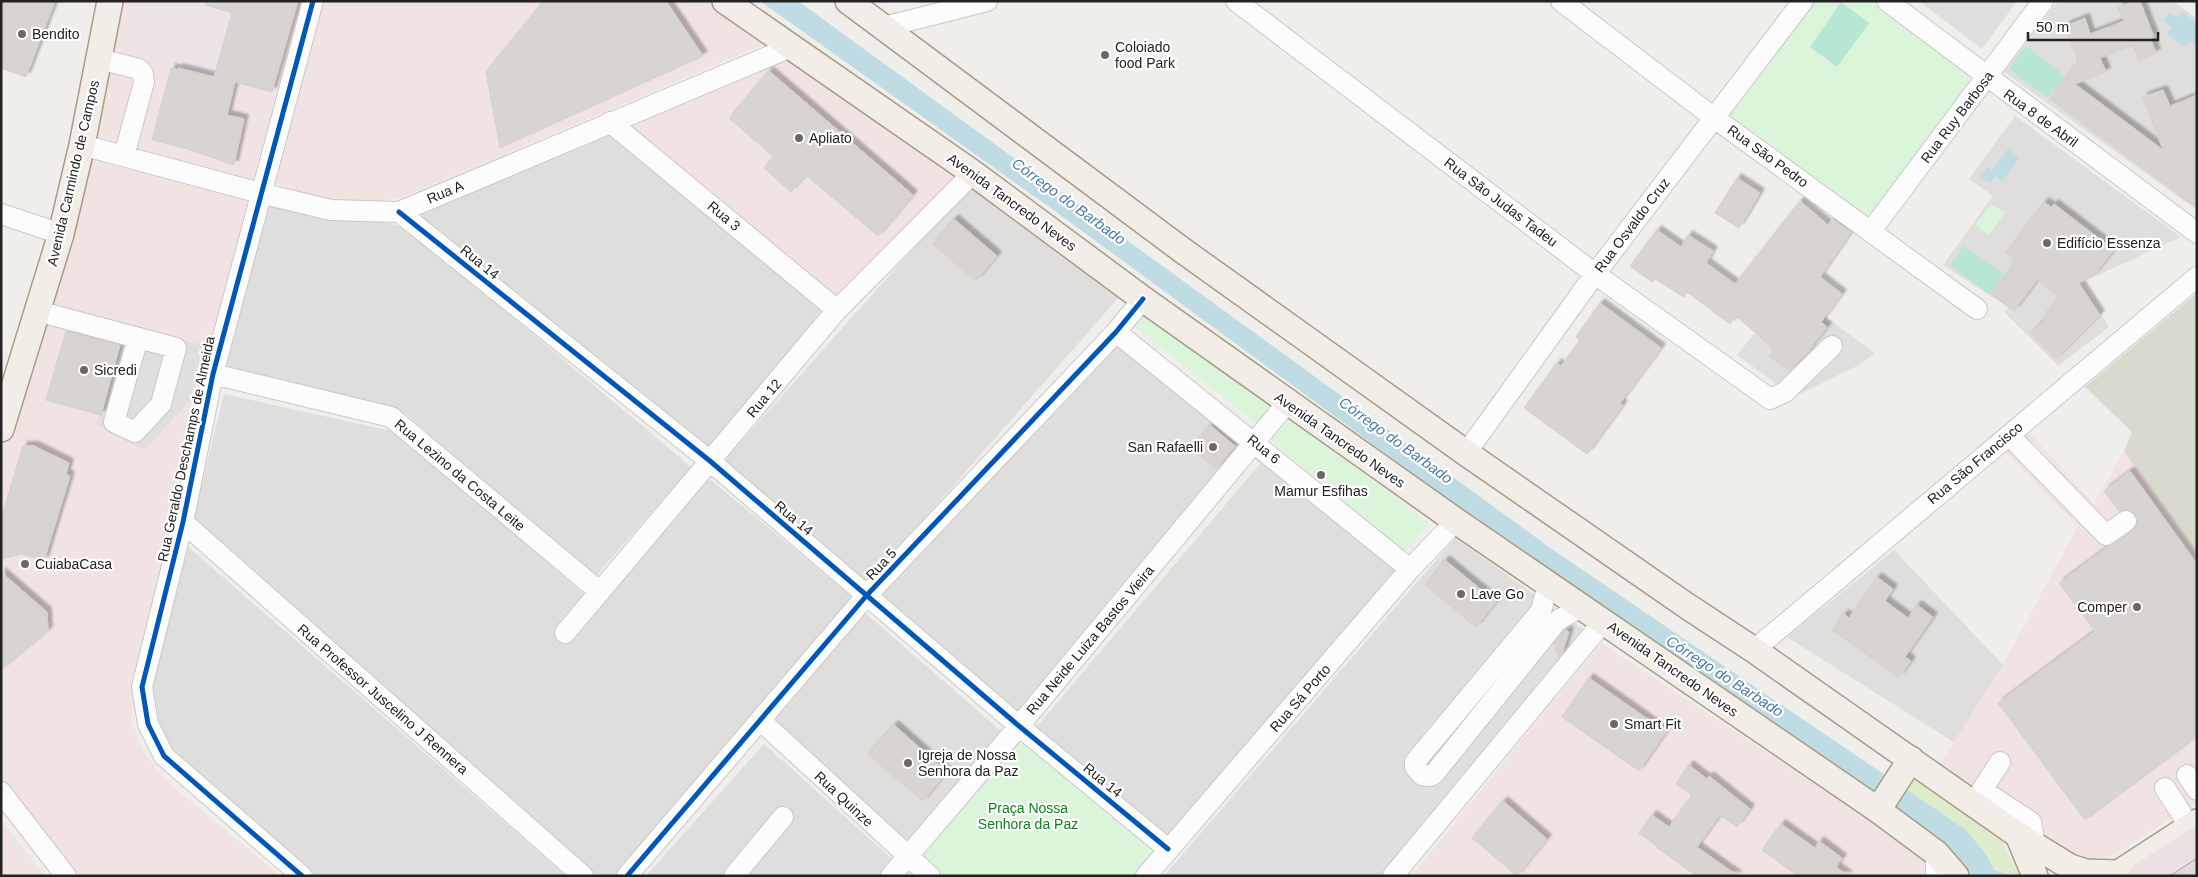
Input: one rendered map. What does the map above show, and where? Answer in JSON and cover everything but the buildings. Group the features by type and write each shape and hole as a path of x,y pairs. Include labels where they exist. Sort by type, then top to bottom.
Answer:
{"highway":[{"path":"2125,875 2194,830"}],"main road":[{"name":"Avenida Carmindo de Campos","path":"1,429 61,234 82,145 110,1"},
{"name":"Avenida Tancredo Neves","path":"725,1 973,173 1287,403 1456,521 1881,805 1936,864 1956,876"},
{"path":"848,1 1174,245 1466,453 1687,606 1754,650 1908,764 1967,798 2026,841 2056,860 2086,872 2125,875"},
{"path":"1881,805 1908,764"},
{"path":"2026,841 2035,876"}],"street":[{"name":"Rua Geraldo Deschamps de Almeida","path":"302,876 164,756 148,724 142,687 183,522 213,374 313,1"},
{"path":"884,27 987,1"},
{"name":"Rua São Judas Tadeu","path":"1236,1 1595,274 1770,399 1785,392 1832,346"},
{"name":"Rua São Pedro","path":"1561,1 1713,117 1977,310"},
{"name":"Rua Osvaldo Cruz","path":"1466,453 1595,274 1802,1"},
{"name":"Rua 8 de Abril","path":"1887,1 2197,233"},
{"name":"Rua Ruy Barbosa","path":"1871,232 2043,1"},
{"name":"Rua A","path":"82,145 330,210 399,212 791,47"},
{"path":"99,59 139,70 143,74 144,82 124,156"},
{"name":"Rua 3","path":"610,122 837,310"},
{"name":"Rua 12","path":"565,633 837,310 973,173"},
{"name":"Rua 14","path":"399,212 710,462 1019,726 1168,849"},
{"path":"1,214 61,234"},
{"name":"Rua São Francisco","path":"1754,650 2197,277"},
{"name":"Rua 5","path":"627,876 867,595 1116,332 1143,299"},
{"path":"37,311 138,338"},
{"name":"Rua 6","path":"1116,332 1410,569"},
{"name":"Rua Lezino da Costa Leite","path":"213,374 391,417 600,592"},
{"name":"Rua Neide Luiza Bastos Vieira","path":"891,876 1019,726 1287,403"},
{"path":"2009,434 2106,535 2126,521"},
{"name":"Rua Sá Porto","path":"1146,876 1410,569 1456,521"},
{"name":"Rua Professor Juscelino J Rennera","path":"183,522 583,876"},
{"path":"1548,584 1541,611 1415,762 1417,770 1422,775 1430,776 1434,774 1557,621 1582,606"},
{"path":"1393,876 1604,621"},
{"name":"Rua Quinze","path":"760,720 930,876"},
{"path":"1967,798 1997,759 1982,790 2032,822 2026,841"},
{"path":"2165,788 2194,830"},
{"path":"1,792 66,876"},
{"path":"734,876 783,817"}],"shaded area":[{"path":"116,1 302,1 252,183 89,138"},
{"path":"133,1 190,1 291,30 272,92 123,54"},
{"path":"323,1 710,1 770,42 406,196 371,204 318,199 271,182"},
{"path":"1919,1 2017,1 1982,49"},
{"path":"2058,1 2173,1 2197,19 2197,210 2004,72"},
{"path":"788,55 957,173 838,300 624,123"},
{"path":"2015,116 2181,237 2081,283 2109,327 2058,366 2004,312 2009,308 1943,265 1993,196 1969,179"},
{"path":"609,131 828,312 707,451 414,211"},
{"path":"87,156 251,198 138,678 131,719 141,748 162,777 280,876 73,876 1,782 1,450"},
{"path":"970,185 1120,296 865,586 722,463"},
{"path":"268,203 377,218 409,230 691,467 594,578 405,413 224,369"},
{"path":"1790,290 1874,353 1861,364 1794,397 1737,355"},
{"path":"2197,293 2197,553 2124,451 2132,432 2085,387"},
{"path":"126,325 203,345 190,401 144,450 96,425 99,415 101,415"},
{"path":"1117,340 1241,442 1016,714 881,596"},
{"path":"224,394 396,432 592,601 707,477 856,600 618,876 596,876 462,755 192,524"},
{"path":"2029,432 2094,504 2124,451 2197,553 2197,803 2111,856 2092,858 2077,856 1937,768 2003,665 2078,526 2005,453"},
{"path":"1261,463 1399,569 1165,840 1033,731"},
{"path":"1455,538 1587,632 1387,876 1164,876"},
{"path":"186,545 566,876 311,876 173,757 151,710 154,677"},
{"path":"1894,550 2003,665 1955,743 1787,637"},
{"path":"1516,593 1559,625 1552,634 1557,651 1564,650 1563,659 1383,869 1323,816 1397,733 1437,683"},
{"path":"865,613 1001,731 906,843 774,721"},
{"path":"1601,643 1846,805 1937,861 1945,876 1411,876"},
{"path":"764,744 894,861 880,876 646,876"},
{"path":"1,820 45,876 1,876"}],"green space":[{"path":"1810,1 1870,1 1972,77 1865,222 1724,117"},
{"path":"1841,2 1869,23 1837,67 1810,47"},
{"path":"2026,46 2065,76 2048,98 2009,69"},
{"path":"1991,204 2005,213 1989,235 1975,225"},
{"path":"1964,246 2003,274 1989,294 1950,265"},
{"path":"1145,309 1281,404 1260,427 1132,324"},
{"path":"1291,419 1429,523 1405,553 1271,440"},
{"name":"Praça Nossa Senhora da Paz","path":"1021,731 1160,850 1138,876 943,876 917,854"},
{"path":"1915,780 1922,780 1963,809 2002,842 2020,876 1994,870 1979,845 1917,797 1903,817 1959,858 1972,876 1961,876 1890,809"}],"water":[{"name":"Córrego do Barbado","path":"760,1 798,1 1556,552 1966,830 1987,856 1994,870 2013,876 1972,876 1968,868 1949,849 1441,494 1048,206"},
{"path":"2169,12 2177,18 2182,12 2197,23 2196,45 2190,41 2185,47 2167,34 2172,28 2163,21"},
{"path":"2008,149 2019,158 2002,181 1995,176 1990,183 1980,176 1988,166 1992,170"}],"pier":[{"path":"2197,831 2197,876 2129,876"}],"cycle path":[{"path":"302,876 164,756 148,724 142,687 183,522 213,374 313,1"},
{"path":"399,212 710,461 1019,726 1168,849"},
{"path":"627,876 867,595 1116,332 1143,299"}],"place":[{"name":"Bendito","path":"22,34"},
{"name":"Coloiado food Park","path":"1105,55"},
{"name":"Apliato","path":"799,138"},
{"name":"Edifício Essenza","path":"2047,243"},
{"name":"Sicredi","path":"84,370"},
{"name":"San Rafaelli","path":"1213,447"},
{"name":"Mamur Esfihas","path":"1321,475"},
{"name":"CuiabaCasa","path":"25,564"},
{"name":"Lave Go","path":"1461,594"},
{"name":"Comper","path":"2137,607"},
{"name":"Smart Fit","path":"1614,724"},
{"name":"Igreja de Nossa Senhora da Paz","path":"908,763"}]}
